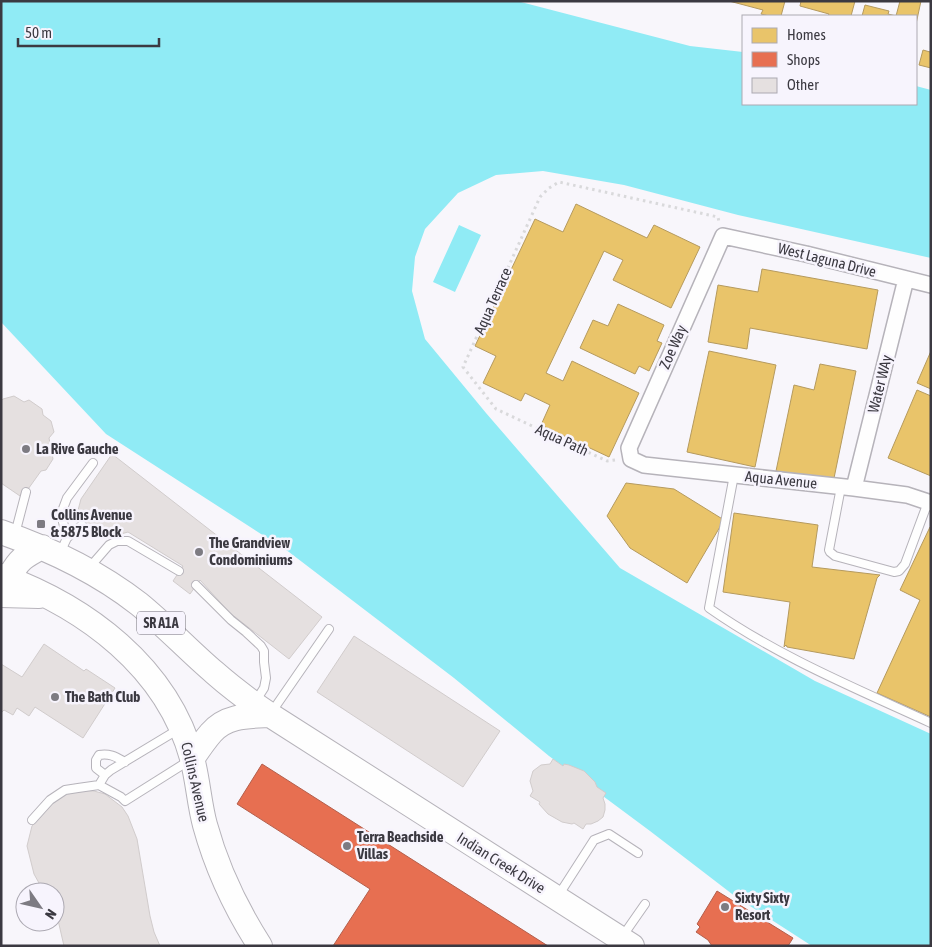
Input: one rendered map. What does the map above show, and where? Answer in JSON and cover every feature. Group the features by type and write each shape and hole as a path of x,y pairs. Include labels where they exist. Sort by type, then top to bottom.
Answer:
{"main road":[{"name":"SR A1A","path":"8,534 56,547 87,570 113,585 166,627 216,674 262,709"},
{"path":"4,583 19,562 27,555 56,547"},
{"name":"Collins Avenue","path":"4,583 48,597 87,619 120,644 137,661 157,686 181,728 192,759 203,816 214,855 224,881 237,910 260,946"},
{"path":"192,759 211,732 219,725 262,709"},
{"name":"Indian Creek Drive","path":"262,709 627,942"}],"street":[{"name":"West Laguna Drive","path":"723,236 806,254 931,285"},
{"name":"Zoe Way","path":"631,459 628,448 723,236"},
{"name":"Water WAy","path":"848,488 906,279"},
{"name":"Aqua Avenue","path":"631,459 644,465 907,495 930,503"}],"lane":[{"path":"56,547 61,514 67,498 93,463"},
{"path":"734,475 708,608 728,622 788,656 931,723"},
{"path":"848,488 828,550 835,556 894,572 899,571 905,564 930,503"},
{"path":"8,534 26,492"},
{"path":"56,547 82,525"},
{"path":"87,570 109,545 116,541 128,541 179,571"},
{"path":"196,585 264,651 266,678 262,709"},
{"path":"262,709 329,629"},
{"path":"99,785 105,775 181,728"},
{"path":"105,775 96,768 96,760 99,755 115,756 125,762"},
{"path":"32,820 50,800 65,790 99,785 121,797 125,802 192,759"},
{"path":"557,898 594,840 609,834 638,853"},
{"path":"627,942 644,904"}],"path":[{"name":"Aqua Terrace","path":"496,410 463,367 540,196 548,188 560,182 718,217 723,236"},
{"name":"Aqua Path","path":"496,410 607,461 631,459"}],"water":[{"path":"1,1 517,1 690,46 742,52 742,105 917,105 917,86 931,90 931,258 738,215 624,185 543,171 496,175 458,193 425,229 415,257 412,291 425,339 486,413 620,568 815,681 931,734 931,946 812,946 736,897 549,756 454,678 289,552 106,434 1,322"},
{"path":"459,225 481,235 455,292 433,282"}],"building: Homes":[{"path":"729,1 785,1 781,15 761,14 763,10"},
{"path":"801,1 855,1 851,15 828,15 800,6"},
{"path":"900,1 921,1 917,19 917,15 896,15"},
{"path":"865,5 889,11 888,14 892,15 862,15"},
{"path":"923,50 930,52 931,50 931,68 919,65"},
{"path":"576,204 647,238 654,225 700,247 671,308 613,280 623,260 604,251 546,373 563,381 572,361 639,393 609,457 541,425 550,405 525,393 521,401 483,383 496,356 475,346 535,219 563,232"},
{"path":"762,269 878,290 867,349 750,328 747,349 708,342 718,285 758,292"},
{"path":"618,304 664,325 657,341 662,343 649,371 639,366 635,374 580,348 593,320 608,326"},
{"path":"709,351 776,365 755,467 687,452"},
{"path":"931,351 931,389 917,383"},
{"path":"820,364 856,371 833,483 776,471 794,385 814,390"},
{"path":"917,390 931,396 931,476 888,458"},
{"path":"626,483 674,489 724,520 687,583 630,548 607,516"},
{"path":"734,513 818,525 812,567 880,575 877,578 854,659 787,647 786,645 784,647 790,602 723,592"},
{"path":"930,527 931,717 877,693 920,600 900,590"}],"building: Shops":[{"name":"Terra Beachside Villas","path":"262,764 548,946 333,946 370,889 237,804"},
{"name":"Sixty Sixty Resort","path":"717,891 793,938 788,946 712,946 708,940 696,932 700,927 697,924"}],"building: Other":[{"name":"La Rive Gauche","path":"14,396 24,402 29,400 42,409 43,415 51,421 54,432 49,438 53,459 46,470 41,471 26,492 24,490 20,496 1,483 1,401"},
{"name":"The Grandview Condominiums","path":"112,454 322,617 289,659 230,613 200,580 190,594 173,581 183,566 128,532 107,538 82,525 76,518 81,499"},
{"path":"354,636 500,731 463,787 317,692"},
{"name":"The Bath Club","path":"44,644 84,671 86,669 115,688 83,738 35,707 29,716 17,708 13,715 4,710 1,713 1,664 22,677"},
{"path":"553,759 563,766 564,764 569,765 584,771 595,782 597,787 606,793 603,798 605,810 603,817 598,821 586,824 583,829 574,823 562,822 548,814 539,804 540,802 530,796 533,791 530,781 533,771 541,765 550,764"},
{"path":"79,790 105,794 122,807 128,816 137,839 150,916 160,946 64,946 61,932 65,932 65,882 38,882 34,874 27,846 32,826 43,812 61,795"}],"place":[{"name":"La Rive Gauche","path":"26,449"},
{"name":"Collins Avenue & 5875 Block","path":"41,524"},
{"name":"The Grandview Condominiums","path":"199,552"},
{"name":"The Bath Club","path":"55,697"},
{"name":"Terra Beachside Villas","path":"347,846"},
{"name":"Sixty Sixty Resort","path":"725,907"}]}
